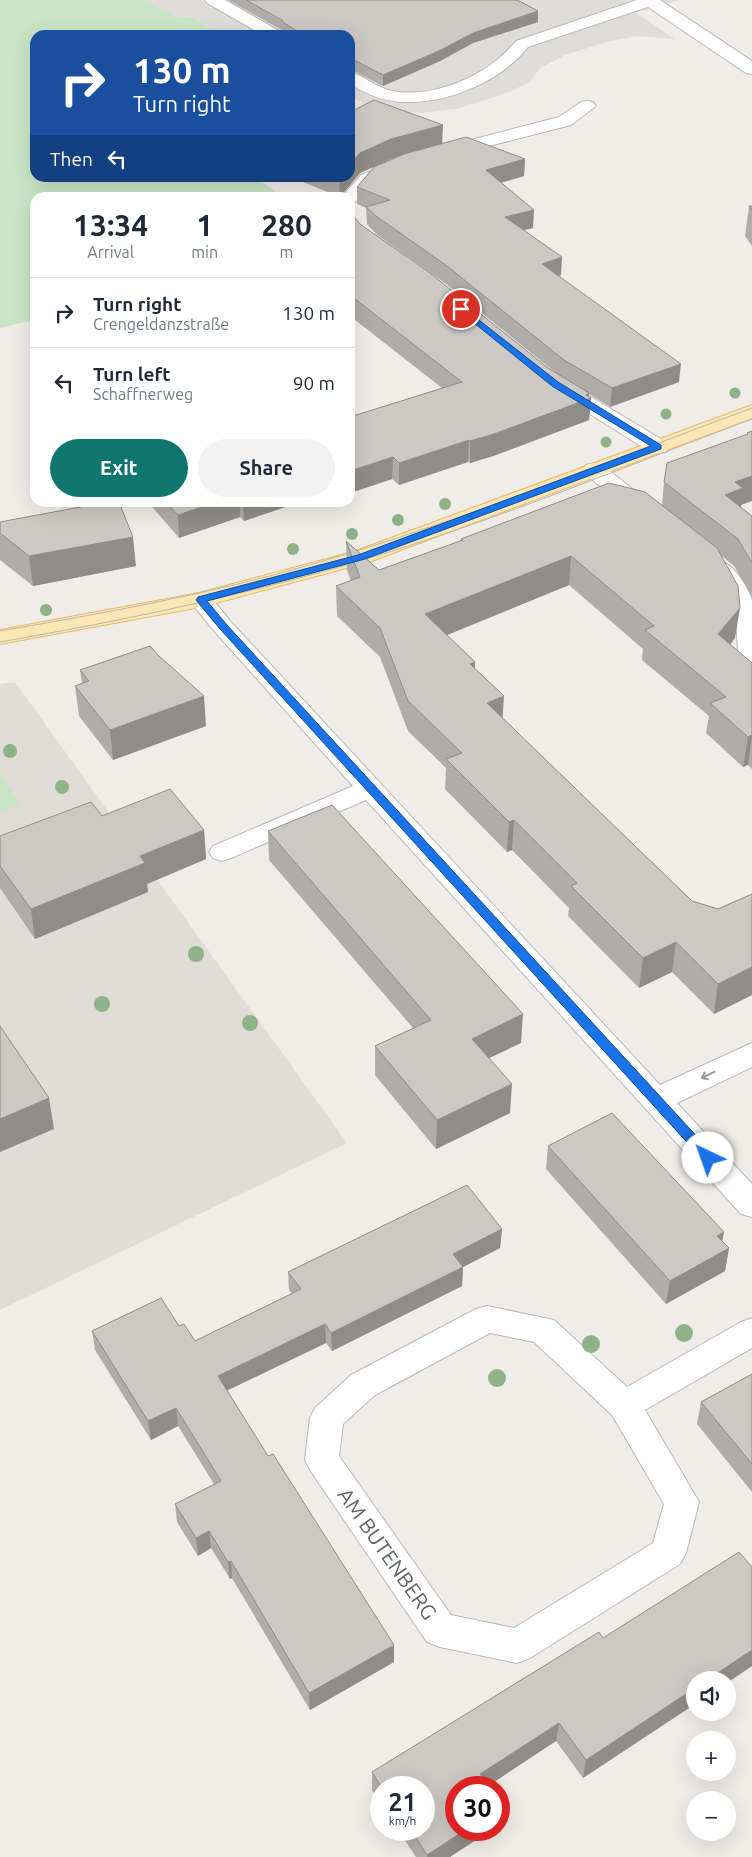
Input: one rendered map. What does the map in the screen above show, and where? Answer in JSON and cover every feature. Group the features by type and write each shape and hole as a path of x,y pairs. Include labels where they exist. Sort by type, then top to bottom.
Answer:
{"main road":[{"path":"0,637 201,600 361,557 752,411"}],"street":[{"path":"213,0 266,30"},
{"path":"355,80 373,90 392,96 414,98 468,85 509,60 522,44 650,0 752,69"},
{"path":"425,158 565,121 587,106"},
{"path":"355,193 367,180 407,163"},
{"path":"540,372 555,384 658,447"},
{"path":"594,470 655,517"},
{"path":"701,553 725,572 748,615 750,654 752,655"},
{"path":"201,600 230,635 656,1100 746,1190"},
{"path":"222,852 371,788"},
{"path":"656,1100 752,1054"},
{"name":"AM BUTENBERG","path":"487,1319 543,1330 624,1405 682,1502 668,1553 517,1646 440,1630 322,1459 326,1418 363,1385 487,1319"},
{"path":"624,1405 752,1332"}],"shaded area":[{"path":"143,0 680,0 635,12 675,39 637,36 610,41 565,55 540,68 530,82 507,93 457,109 420,113 374,107 355,99 355,30 212,30 194,18 176,16"},
{"path":"15,682 347,1143 0,1310 0,684"}],"green space":[{"path":"0,0 143,0 176,16 194,18 212,30 30,30 30,182 262,182 277,192 30,192 30,321 0,328"},
{"path":"0,772 20,805 0,812"}],"building":[{"path":"246,0 517,0 538,11 473,33 441,50 383,75 355,61 355,30 296,30"},
{"path":"374,100 443,125 391,139 360,153 355,158 355,110"},
{"path":"466,137 525,159 486,170 534,210 505,217 562,257 542,264 681,364 612,388 564,360 447,266 366,207 390,200 357,187 374,167 404,154"},
{"path":"355,218 360,224 430,273 548,368 589,393 586,395 591,398 494,434 469,440 399,463 393,457 355,469 355,415 462,382 355,299"},
{"path":"752,431 752,476 735,482 743,488 725,495 752,516 752,563 738,539 664,482 667,463"},
{"path":"609,483 645,492 717,548 738,586 740,608 718,634 752,663 752,735 748,737 710,703 726,697 645,630 654,626 571,556 425,614 475,662 470,664 504,696 487,703 692,901 718,909 752,894 752,967 718,984 676,942 643,958 571,886 577,883 514,820 509,822 446,759 462,753 408,701 380,628 336,586 360,577 346,541 379,570 463,540 461,539"},
{"path":"80,507 121,507 133,537 29,556 0,533 0,522"},
{"path":"171,507 202,507 178,515"},
{"path":"150,646 204,696 110,730 75,686 89,681 80,670"},
{"path":"170,789 204,830 140,856 145,863 31,909 0,866 0,836 91,802 102,816"},
{"path":"332,805 523,1014 472,1039 512,1084 437,1120 375,1046 431,1020 268,831"},
{"path":"0,1026 49,1098 0,1119"},
{"path":"612,1113 724,1232 717,1236 729,1248 670,1281 548,1146"},
{"path":"467,1185 502,1229 453,1254 463,1267 331,1333 325,1324 218,1376 268,1456 273,1454 394,1645 309,1693 231,1561 228,1562 209,1531 196,1538 175,1504 221,1481 176,1408 148,1421 92,1331 161,1298 179,1326 184,1324 195,1341 301,1289 288,1272"},
{"path":"752,1374 752,1464 701,1402"},
{"path":"739,1552 752,1567 752,1650 720,1671 686,1671 686,1694 586,1760 559,1723 480,1774 481,1776 445,1776 445,1841 448,1841 427,1855 418,1841 435,1841 435,1776 374,1776 372,1772 599,1632 603,1638"}],"tram line":[{"path":"0,631 196,594 313,564 479,510 752,408"},
{"path":"0,642 188,605 281,583 373,557 516,509 752,419"}],"route":[{"path":"461,309 555,384 658,447 361,557 201,600 223,627 708,1158"}]}
